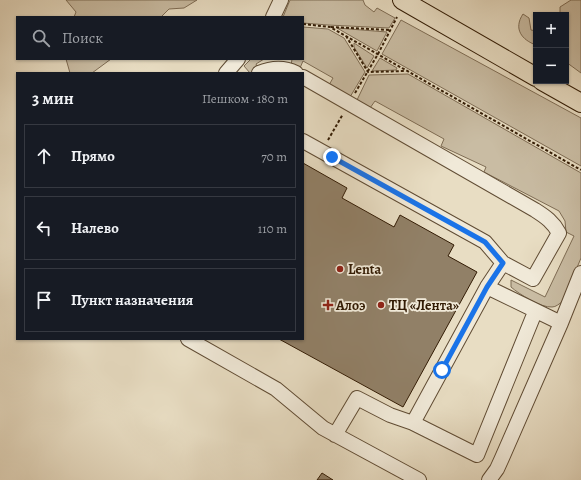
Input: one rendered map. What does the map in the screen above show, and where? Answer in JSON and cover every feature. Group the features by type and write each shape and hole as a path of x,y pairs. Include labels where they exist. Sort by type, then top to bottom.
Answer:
{"main road":[{"path":"402,0 533,75"},
{"path":"547,84 581,103"}],"lane":[{"path":"273,16 281,0"},
{"path":"227,72 237,60"},
{"path":"262,72 276,69 285,69 293,72"},
{"path":"304,78 535,210 549,219 559,233 533,279 503,263 485,242 304,142"},
{"path":"413,423 487,287 503,263"},
{"path":"489,480 500,464 561,324 581,273"},
{"path":"487,287 561,324"},
{"path":"335,435 357,398 390,415 413,423 477,455 535,312"},
{"path":"190,340 276,389 323,428 419,480"}],"path":[{"path":"321,151 368,72 397,17"},
{"path":"304,24 391,30"},
{"path":"330,27 581,170"},
{"path":"346,36 368,72"},
{"path":"368,72 406,71"}],"shaded area":[{"path":"66,0 197,0 184,8 169,9 162,16 74,16 76,12"},
{"path":"290,0 363,0 365,5 374,12 377,8 395,18 389,28 304,23 304,16 283,16"},
{"path":"571,0 581,0 581,73 569,64 569,12 560,12 560,7"},
{"path":"523,14 529,18 531,30 533,30 533,44 520,33 520,19"},
{"path":"401,20 581,118 581,166 382,54"},
{"path":"304,27 328,29 344,38 365,72 350,97 329,85 333,78 303,61 300,68 291,66 292,60 304,60"},
{"path":"337,28 387,32 377,51"},
{"path":"354,43 374,56 367,68 354,47"},
{"path":"380,58 397,68 396,70 372,71"},
{"path":"66,60 110,60 93,72 70,72"},
{"path":"250,60 262,60 256,64 259,70 253,72 249,72 244,66"},
{"path":"408,74 581,173 581,258 563,301 558,305 547,307 530,300 511,287 511,280 545,297 574,236 566,232 565,221 559,211 484,172 486,167 441,146 444,139 375,101 370,108 357,100 369,75"}],"building":[{"name":"ТЦ «Лента»","path":"304,164 347,188 342,198 394,227 400,215 454,245 448,256 477,272 403,407 281,340 304,340"},
{"path":"322,473 333,480 317,480"}],"place":[{"name":"Lenta","path":"340,269"},
{"name":"Алоэ","path":"328,305"},
{"name":"ТЦ «Лента»","path":"381,305"}],"route":[{"path":"332,157 485,242 503,263 487,287 442,370"}]}
